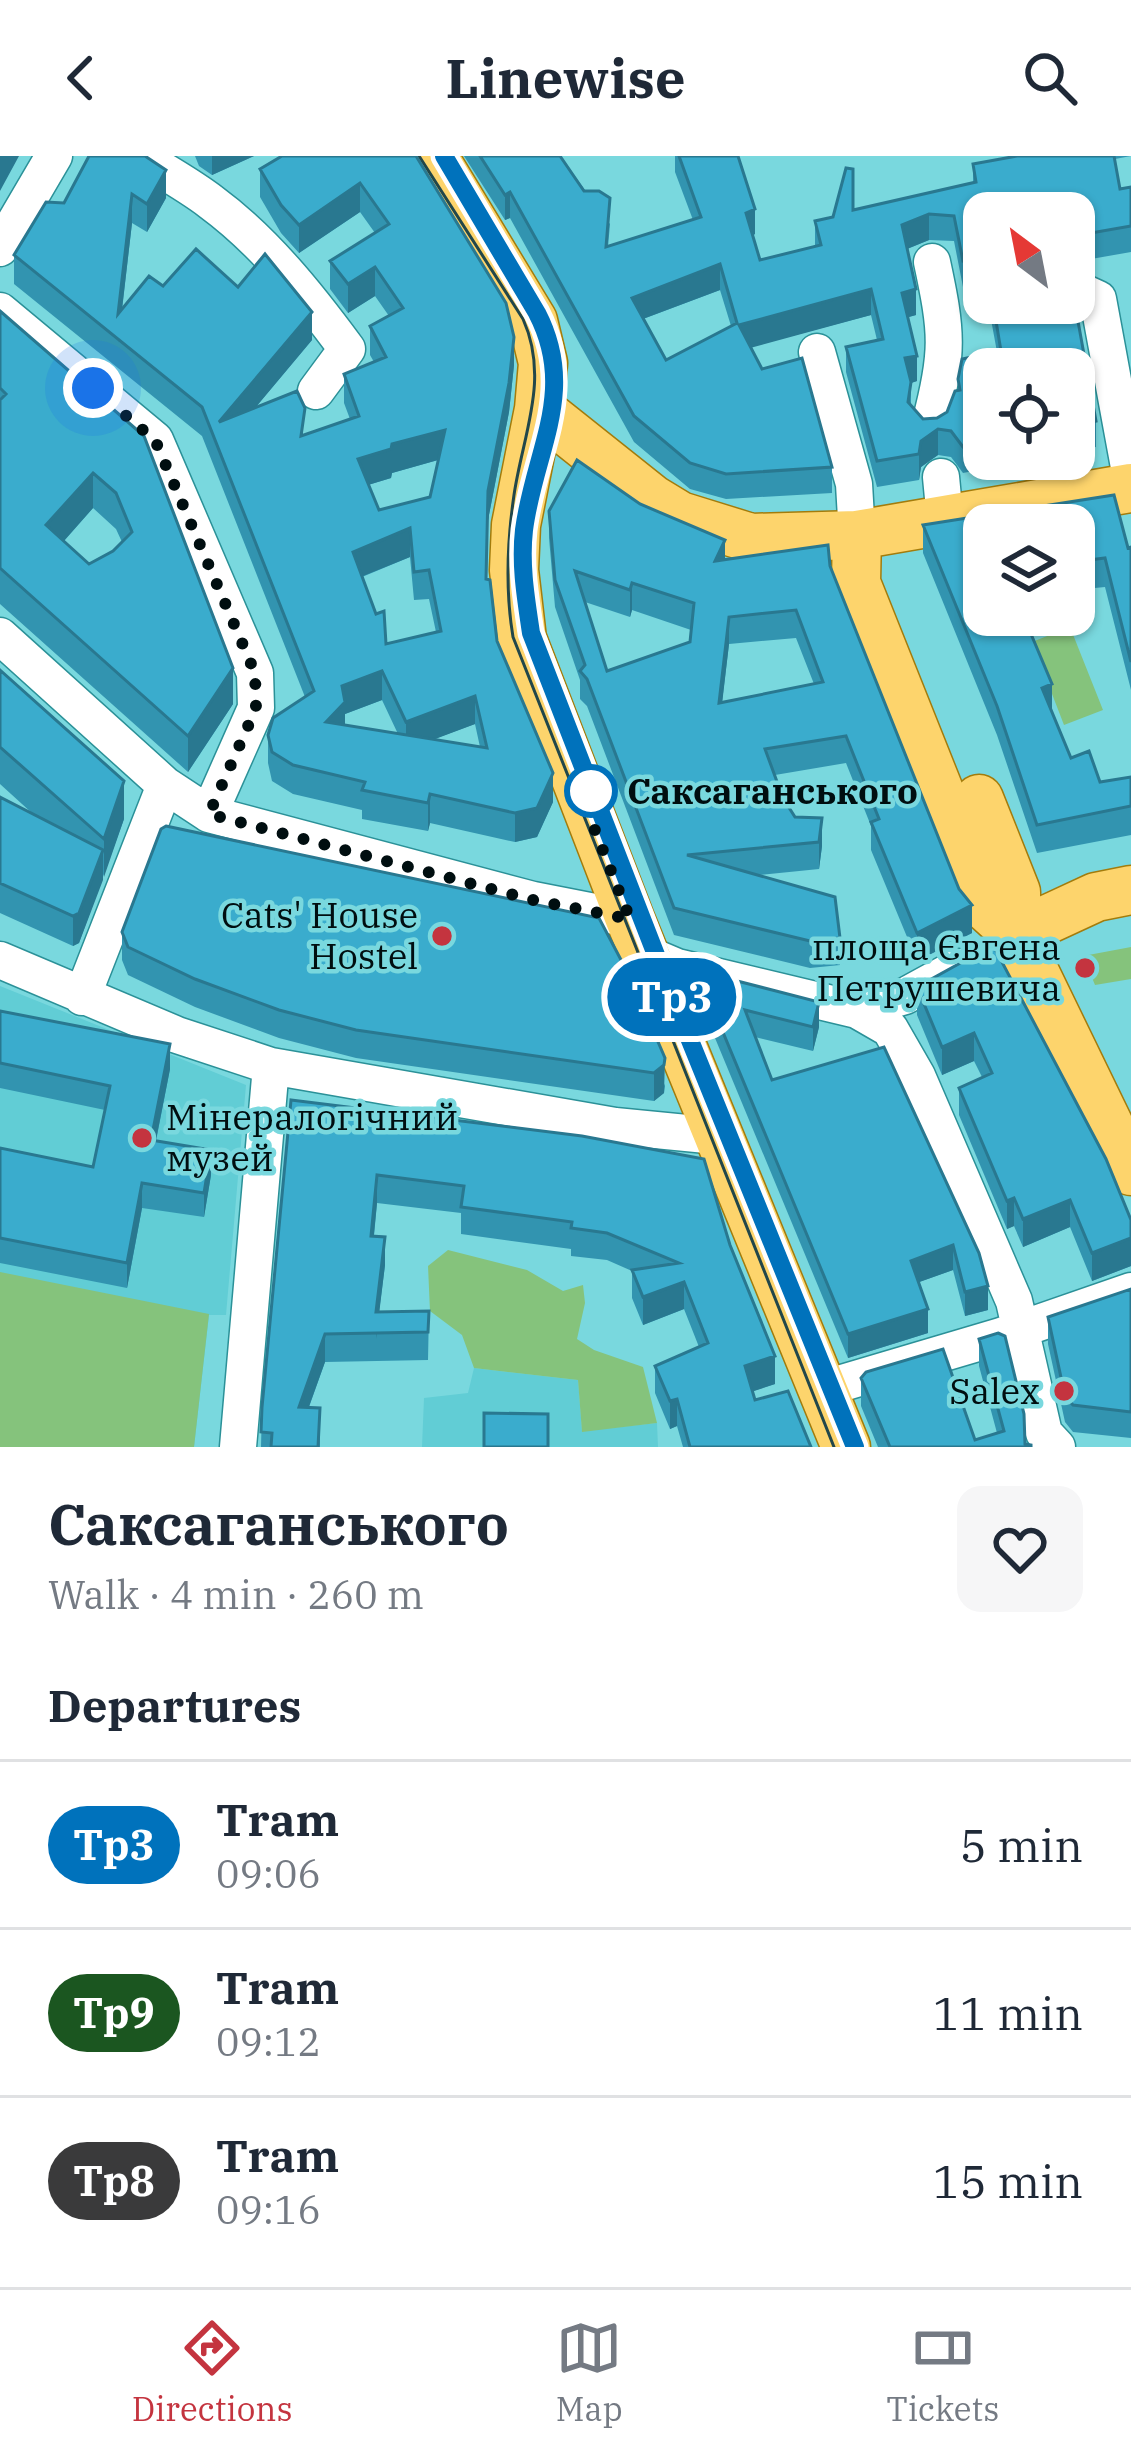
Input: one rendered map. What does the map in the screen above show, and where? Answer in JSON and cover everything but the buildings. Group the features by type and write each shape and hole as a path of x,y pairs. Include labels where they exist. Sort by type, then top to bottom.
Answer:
{"main road":[{"path":"433,156 533,321 543,363 539,409 516,525 514,570 518,619 544,701 832,1414"},
{"path":"539,409 624,479 680,516 751,538 857,535 943,498 1131,488"},
{"path":"857,535 887,572 1016,892 1016,934 1131,1171"},
{"path":"1016,934 1096,897 1131,890"}],"street":[{"path":"0,248 54,156"},
{"path":"139,156 219,208 262,246 322,315 347,349 316,391"},
{"path":"930,423 942,380 947,332 932,262"},
{"path":"1101,293 1131,478"},
{"path":"0,311 155,440 255,673 256,708 209,814"},
{"path":"817,352 854,484 857,535"},
{"path":"0,636 165,785 209,814 533,900 637,936 677,967 857,1010 890,1029 917,1076 1014,1301 1044,1433 1057,1447"},
{"path":"82,997 165,785"},
{"path":"857,1010 904,996 1016,934"},
{"path":"0,960 177,1035 271,1066 615,1126 718,1136"},
{"path":"238,1447 271,1066"},
{"path":"832,1414 1022,1329 1131,1291"}],"shaded area":[{"path":"0,986 246,1085 226,1315 209,1315 194,1447 0,1447"},
{"path":"474,1368 578,1380 582,1431 657,1423 658,1447 422,1447 424,1398 468,1393"}],"green space":[{"path":"1047,636 1074,636 1103,710 1064,725 1032,642"},
{"path":"1131,947 1131,979 1095,985 1083,956"},
{"path":"448,1250 527,1270 563,1291 583,1285 585,1303 577,1339 643,1367 657,1423 582,1432 578,1380 474,1368 462,1335 430,1311 428,1266"},
{"path":"0,1272 209,1314 194,1447 0,1447"}],"tram line":[{"path":"419,156 523,319 531,341 532,407 508,548 513,637 834,1447"},
{"path":"444,156 505,260"},
{"name":"Тр3","path":"444,156 537,313 555,363 552,415 524,529 523,570 531,633 855,1447"},
{"path":"539,656 524,585 529,519 556,385 555,363 542,322"},
{"path":"688,1036 855,1447"}],"place":[{"name":"Саксаганського","path":"591,791"},
{"name":"Cats' House Hostel","path":"442,936"},
{"name":"площа Євгена Петрушевича","path":"1085,968"},
{"name":"Мінералогічний музей","path":"142,1138"},
{"name":"Salex","path":"1064,1391"}],"route":[{"path":"93,388 155,440 255,673 256,708 209,814 533,900 630,919 581,795 591,791"}]}
